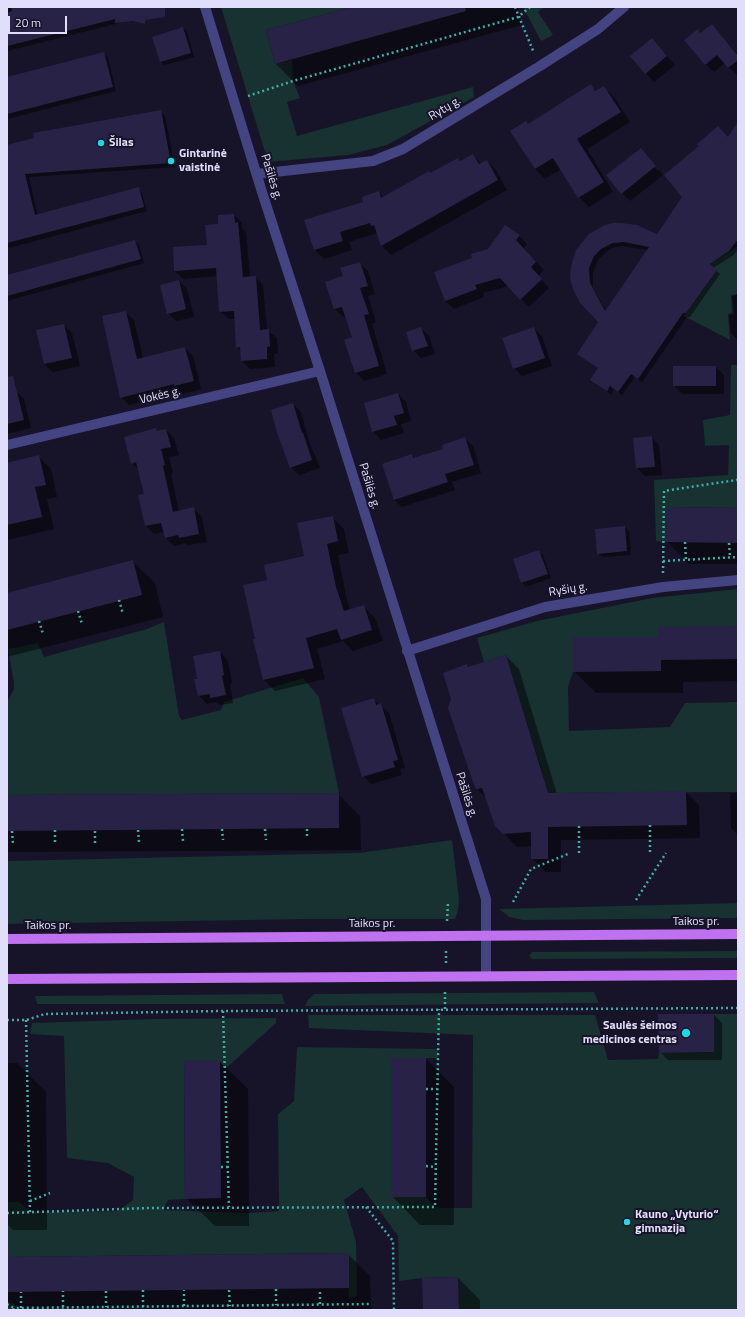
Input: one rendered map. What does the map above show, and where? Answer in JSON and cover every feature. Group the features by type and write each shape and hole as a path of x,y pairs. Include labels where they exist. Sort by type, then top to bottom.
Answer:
{"main road":[{"name":"Taikos pr.","path":"7,939 738,934"},
{"path":"7,979 738,975"}],"street":[{"name":"Pašilės g.","path":"205,7 486,899 486,976"},
{"name":"Rytų g.","path":"257,174 373,161 403,149 598,29 624,7"},
{"name":"Vokės g.","path":"7,445 320,371"},
{"name":"Ryšių g.","path":"407,651 545,607 663,587 738,580"}],"path":[{"path":"515,7 540,66"},
{"path":"235,100 293,81 518,17 530,7"},
{"path":"663,587 664,491 736,480 738,475"},
{"path":"685,542 686,560"},
{"path":"729,542 730,557"},
{"path":"663,561 738,557"},
{"path":"119,600 122,614"},
{"path":"78,611 82,624"},
{"path":"39,621 42,634"},
{"path":"650,825 650,853"},
{"path":"579,826 579,854"},
{"path":"182,829 183,841"},
{"path":"222,829 222,840"},
{"path":"265,829 266,840"},
{"path":"307,829 308,839"},
{"path":"55,830 55,843"},
{"path":"95,830 95,843"},
{"path":"138,830 139,842"},
{"path":"12,831 12,844"},
{"path":"636,900 666,853"},
{"path":"514,902 531,869 568,854"},
{"path":"7,1020 26,1020 45,1014 223,1011 738,1008"},
{"path":"7,1213 149,1208 435,1207 439,1009"},
{"path":"223,1011 229,1208"},
{"path":"26,1020 30,1212"},
{"path":"220,1088 225,1088"},
{"path":"426,1089 438,1089"},
{"path":"220,1166 228,1167"},
{"path":"426,1166 436,1167"},
{"path":"30,1201 50,1193"},
{"path":"366,1207 393,1241 394,1310"},
{"path":"320,1288 320,1304"},
{"path":"276,1289 276,1305"},
{"path":"143,1290 143,1307"},
{"path":"184,1290 184,1306"},
{"path":"230,1290 230,1306"},
{"path":"63,1291 63,1307"},
{"path":"106,1291 106,1307"},
{"path":"21,1292 21,1308"},
{"path":"7,1304 14,1309 63,1307 370,1304"}],"green space":[{"path":"221,7 352,7 266,30 275,64 292,60 293,81 300,98 287,102 297,136 473,87 474,97 387,145 348,155 268,162"},
{"path":"523,7 544,7 538,12 553,35 541,41"},
{"path":"738,246 738,294 731,295 732,313 728,314 730,340 684,316 717,270 710,264"},
{"path":"731,365 738,365 738,508 667,507 666,542 656,541 654,480 728,475 729,445 705,446 703,420 730,415"},
{"path":"738,589 738,626 658,637 573,637 573,672 568,687 569,731 670,727 685,703 738,702 738,792 548,793 533,791 533,783 543,775 506,655 484,662 477,638 537,621 652,598"},
{"path":"164,622 179,716 182,720 221,710 224,702 303,678 319,697 339,793 7,795 7,702 14,689 8,649 38,643 44,657 147,629"},
{"path":"452,840 459,899 455,919 307,919 7,924 7,861 359,853"},
{"path":"738,903 738,918 523,920 509,917 499,909"},
{"path":"738,951 738,958 532,959 529,956 532,952"},
{"path":"594,992 599,1003 305,1006 314,994"},
{"path":"282,994 285,1004 37,1004 35,996"},
{"path":"714,1014 738,1014 738,1310 459,1310 458,1277 422,1278 399,1281 398,1236 362,1187 344,1200 356,1242 356,1297 349,1298 348,1253 7,1257 7,1202 19,1202 31,1212 118,1211 133,1200 134,1177 108,1163 67,1158 64,1036 30,1034 32,1023 155,1019 276,1018 276,1023 225,1069 219,1060 184,1060 185,1199 168,1200 163,1210 248,1213 279,1211 278,1114 294,1101 297,1047 438,1049 438,1058 391,1058 391,1196 426,1197 435,1207 441,1208 472,1208 473,1035 309,1028 308,1015 595,1015 608,1060 658,1059 659,1053 714,1052"},
{"path":"7,1300 21,1308 142,1307 142,1310 7,1310"}],"building":[{"path":"11,7 165,7 165,17 145,20 145,24 133,21 115,23 115,19 7,46 7,13 12,11"},
{"path":"352,7 465,7 466,11 275,64 266,30"},
{"path":"712,24 738,56 738,60 728,68 717,55 705,65 684,40 698,29 700,33"},
{"path":"183,27 191,53 160,62 152,37"},
{"path":"652,38 667,56 645,74 630,56"},
{"path":"104,52 113,87 7,114 7,77"},
{"path":"591,84 595,91 604,86 621,112 577,139 604,182 578,198 553,158 535,169 510,131 526,121 528,124"},
{"path":"161,110 171,163 25,174 35,215 139,187 144,207 7,243 7,145 34,138 33,133"},
{"path":"738,122 738,239 729,251 710,264 717,270 686,313 683,313 638,379 631,374 618,392 610,386 607,391 590,380 598,368 577,354 598,322 580,303 573,289 570,278 571,266 576,250 589,234 605,225 613,223 637,225 657,234 682,197 664,175 699,146 697,144 718,126 728,137","holes":["624,242 649,247 605,311 590,283 589,268 594,256 601,249 613,243"]},
{"path":"641,148 656,166 621,194 606,175"},
{"path":"473,154 479,164 487,160 498,180 381,246 374,225 371,226 370,223 340,232 343,241 314,250 304,220 363,202 362,197 379,191 381,198 429,171 430,173 458,158 460,161"},
{"path":"234,214 235,223 238,222 243,277 256,276 260,330 269,329 270,346 267,347 267,359 241,361 240,347 236,348 234,311 219,312 216,268 174,271 173,247 207,245 205,225 218,224 218,215"},
{"path":"505,225 520,235 516,240 536,262 531,267 542,279 520,300 500,278 475,285 477,289 445,301 434,272 472,258 471,254 488,249"},
{"path":"135,240 141,259 7,296 7,275"},
{"path":"360,262 368,286 360,288 369,314 364,315 379,366 355,373 344,340 352,337 342,307 334,309 325,282 343,276 340,268"},
{"path":"179,280 186,309 167,314 160,285"},
{"path":"126,311 137,359 185,347 194,381 174,386 174,384 120,398 102,316"},
{"path":"64,324 72,358 44,364 36,330"},
{"path":"421,327 428,346 412,351 406,332"},
{"path":"534,327 545,358 513,369 502,338"},
{"path":"673,366 716,366 716,386 673,386"},
{"path":"13,376 24,420 7,424 7,377"},
{"path":"398,393 404,413 394,416 397,425 372,432 364,403"},
{"path":"293,403 312,460 290,468 277,433 271,410"},
{"path":"156,428 157,431 166,429 171,447 161,449 165,465 163,466 173,512 194,507 199,534 179,538 178,535 165,538 161,523 145,526 138,495 144,494 136,462 131,464 124,437"},
{"path":"652,436 655,467 636,468 633,438"},
{"path":"465,437 474,465 445,474 448,482 394,500 382,464 412,454 413,458 443,449 442,445"},
{"path":"39,455 46,485 35,487 42,517 7,525 7,463"},
{"path":"667,507 738,508 738,543 666,542"},
{"path":"333,516 338,541 327,544 336,587 344,611 364,605 372,630 341,640 337,629 306,638 314,668 263,680 253,639 255,639 243,585 267,580 264,565 304,556 297,523"},
{"path":"625,526 627,551 597,554 595,529"},
{"path":"539,550 548,574 521,583 513,559"},
{"path":"133,560 142,595 7,630 7,593"},
{"path":"738,626 738,659 661,660 661,671 573,672 573,637 658,637 658,627"},
{"path":"220,651 224,675 222,676 226,695 210,698 210,694 198,696 194,679 197,679 193,656"},
{"path":"506,655 548,793 686,791 687,825 548,827 548,859 531,859 531,832 503,834 495,826 482,788 476,789 472,779 448,708 451,699 443,673 467,664 468,667"},
{"path":"374,698 376,705 381,703 398,760 393,761 395,767 362,777 341,708"},
{"path":"339,793 339,828 7,831 7,795"},
{"name":"Saulės šeimos medicinos centras","path":"658,1014 714,1014 714,1052 659,1053"},
{"path":"391,1058 426,1058 426,1197 391,1197"},
{"path":"184,1060 220,1060 221,1198 185,1199"},
{"path":"349,1253 349,1288 7,1292 7,1257"},
{"path":"458,1277 459,1310 423,1310 422,1278"}],"place":[{"name":"Šilas","path":"101,143"},
{"name":"Gintarinė vaistinė","path":"171,161"},
{"name":"Saulės šeimos medicinos centras","path":"686,1033"},
{"name":"Kauno „Vyturio“ gimnazija","path":"627,1222"}]}
